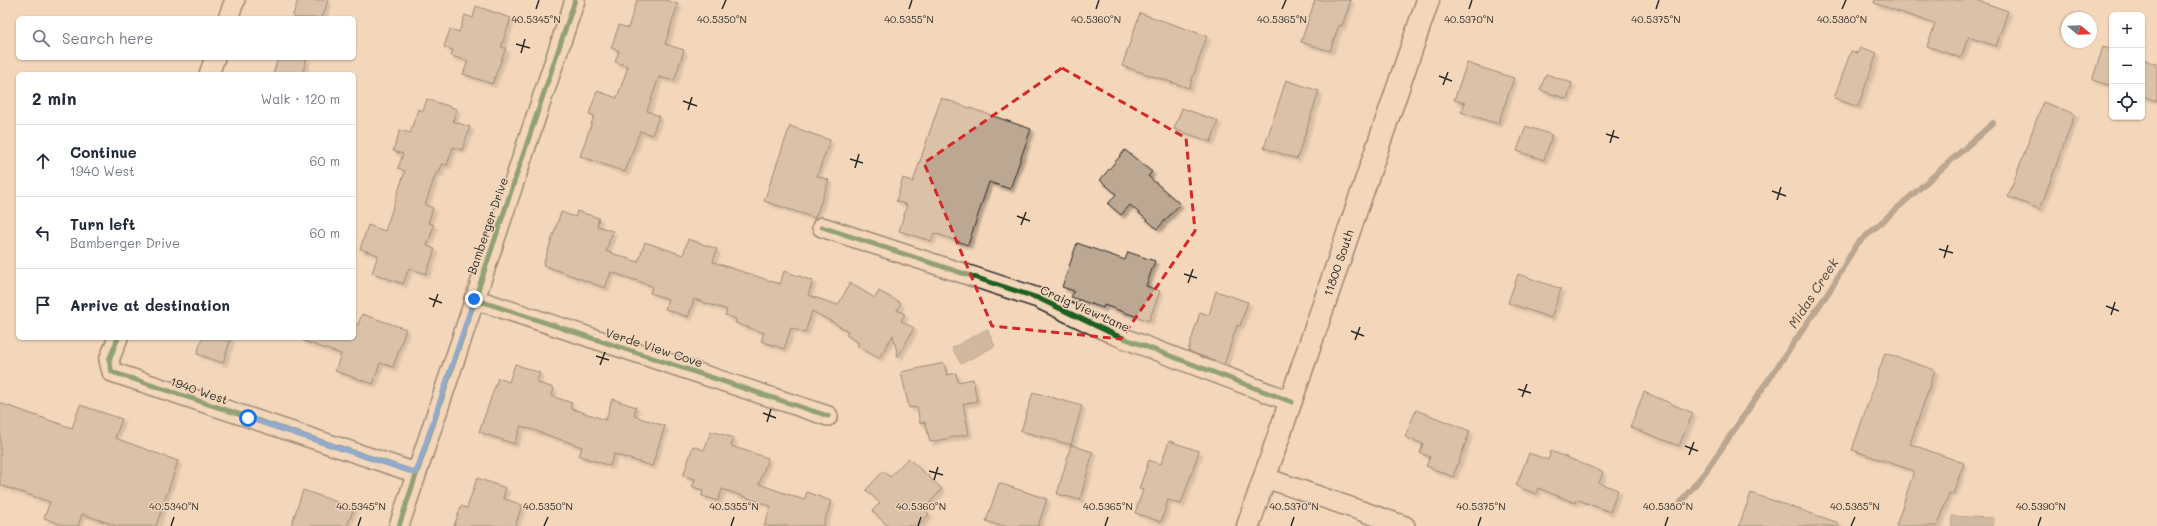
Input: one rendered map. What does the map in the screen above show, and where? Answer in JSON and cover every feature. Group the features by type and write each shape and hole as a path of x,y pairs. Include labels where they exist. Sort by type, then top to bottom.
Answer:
{"main road":[{"name":"11800 South","path":"1248,526 1266,478 1428,0"}],"street":[{"path":"229,16 235,0"},
{"name":"Bamberger Drive","path":"399,526 574,0"},
{"path":"210,72 214,60"},
{"name":"Craig View Lane","path":"822,228 1038,298 1113,334 1292,402"},
{"name":"Verde View Cove","path":"474,299 828,416"},
{"name":"1940 West","path":"117,340 109,360 112,372 416,473"},
{"path":"1266,478 1405,526"}],"highlighted area":[{"path":"1062,68 1186,138 1195,231 1121,339 992,326 924,163"}],"shaded area":[{"path":"987,329 995,346 961,364 952,348"},
{"path":"1952,516 1994,518 1993,526 1951,526"}],"building":[{"path":"298,0 328,0 323,16 293,16"},
{"path":"637,0 665,0 678,4 665,44 684,50 674,81 659,77 647,111 659,116 652,135 640,131 625,172 580,156 594,116 589,114 597,91 617,98 628,66 615,62 619,51 611,48 619,25 628,28"},
{"path":"1315,0 1351,0 1342,26 1339,25 1330,51 1301,42"},
{"path":"1875,0 1977,0 2008,11 1996,46 1968,37 1961,58 1927,46 1935,24 1874,3"},
{"path":"476,6 511,18 501,47 506,48 492,84 463,74 468,61 451,56 453,50 444,47 450,29 459,32 465,15 473,18"},
{"path":"1140,13 1207,36 1189,88 1122,66"},
{"path":"1860,47 1877,53 1858,107 1834,98 1851,51 1858,53"},
{"path":"2103,47 2109,49 2109,85 2092,80"},
{"path":"277,60 306,60 303,72 274,72"},
{"path":"2145,60 2157,64 2157,101 2145,97"},
{"path":"1467,63 1514,78 1498,124 1461,112 1465,103 1454,100"},
{"path":"1546,74 1572,83 1567,99 1540,90"},
{"path":"1286,80 1319,91 1297,159 1264,148"},
{"path":"941,98 1031,129 1010,189 989,182 968,245 934,233 931,241 899,231 907,205 896,201 903,178 913,182"},
{"path":"427,99 457,109 453,121 470,127 462,150 453,147 447,165 442,164 439,173 436,173 425,205 433,208 428,223 434,225 427,246 435,249 426,274 409,268 403,284 372,273 378,255 360,249 368,225 385,231 405,171 398,168 403,154 393,151 400,130 410,133 418,109 423,111"},
{"path":"2043,102 2075,114 2040,209 2008,197"},
{"path":"1182,108 1218,121 1211,142 1174,129"},
{"path":"790,126 830,140 817,176 829,180 815,218 764,201"},
{"path":"1526,126 1552,135 1544,160 1517,151"},
{"path":"1125,150 1152,172 1148,176 1180,204 1157,229 1130,205 1121,215 1108,204 1116,194 1100,180"},
{"path":"577,211 599,218 597,226 613,231 606,251 638,262 645,242 683,255 688,239 717,249 713,262 780,284 784,271 813,281 808,295 838,305 850,283 875,298 879,291 901,303 897,310 905,314 901,321 914,328 898,357 893,335 879,358 857,346 859,343 846,335 848,331 812,311 805,333 791,328 784,349 761,341 764,333 735,323 736,319 725,315 727,310 694,299 688,317 665,309 668,299 650,293 652,286 611,272 605,288 543,265 561,212 575,217"},
{"path":"1077,243 1125,260 1128,252 1155,261 1146,286 1160,291 1149,321 1104,305 1103,308 1071,297 1074,291 1062,287"},
{"path":"1518,274 1561,289 1551,318 1508,303"},
{"path":"1216,291 1248,302 1240,326 1237,325 1224,365 1188,351 1200,312 1209,315"},
{"path":"362,314 406,329 393,367 380,363 373,384 335,371 341,354 303,341 356,340 356,324 358,325"},
{"path":"201,340 230,340 223,363 197,354"},
{"path":"1885,353 1935,370 1910,444 1964,463 1953,494 1949,493 1938,526 1896,526 1914,471 1852,450"},
{"path":"944,363 947,375 956,373 958,382 973,379 977,401 963,404 969,434 930,442 925,422 920,423 917,407 909,408 901,372"},
{"path":"515,364 540,373 536,382 554,388 552,396 572,403 570,408 606,420 612,399 636,407 634,416 665,426 652,466 614,454 610,466 579,456 582,447 521,426 514,444 479,432 498,378 509,382"},
{"path":"1033,392 1082,406 1071,445 1021,431"},
{"path":"1644,392 1693,413 1679,446 1630,427"},
{"path":"0,403 72,428 80,405 122,419 115,438 178,461 156,526 117,526 82,514 78,526 66,526 44,518 50,502 0,485"},
{"path":"1416,410 1470,431 1453,477 1426,466 1430,457 1420,453 1423,444 1405,437"},
{"path":"711,431 734,438 731,446 768,458 759,484 804,500 807,492 831,501 823,526 764,526 771,506 722,489 718,501 702,496 703,490 692,487 695,479 683,476 693,446 704,450"},
{"path":"1169,441 1199,451 1181,504 1168,500 1161,522 1135,513 1143,490 1139,489 1149,460 1161,464"},
{"path":"1071,445 1093,452 1080,500 1057,494"},
{"path":"1551,451 1603,472 1599,483 1618,490 1610,512 1576,499 1575,503 1538,488 1536,494 1516,486 1529,453 1548,460"},
{"path":"908,458 942,489 924,509 929,514 919,526 888,526 872,511 880,503 866,490 883,471 890,477"},
{"path":"477,478 506,488 503,498 522,505 515,526 454,526 461,506 467,508"},
{"path":"999,483 1047,499 1038,526 1001,526 986,521"},
{"path":"303,490 354,508 347,526 291,526"},
{"path":"1751,493 1839,523 1838,526 1739,526"}],"waterway":[{"name":"Midas Creek","path":"1681,502 1706,471 1832,287 1856,245 1993,123"}],"cycle path":[{"path":"399,526 575,0"},
{"path":"822,227 1038,298 1113,334 1292,402"},
{"path":"474,299 828,416"},
{"path":"117,340 109,360 112,372 416,473"}],"route":[{"path":"248,418 416,473 474,299"}]}
